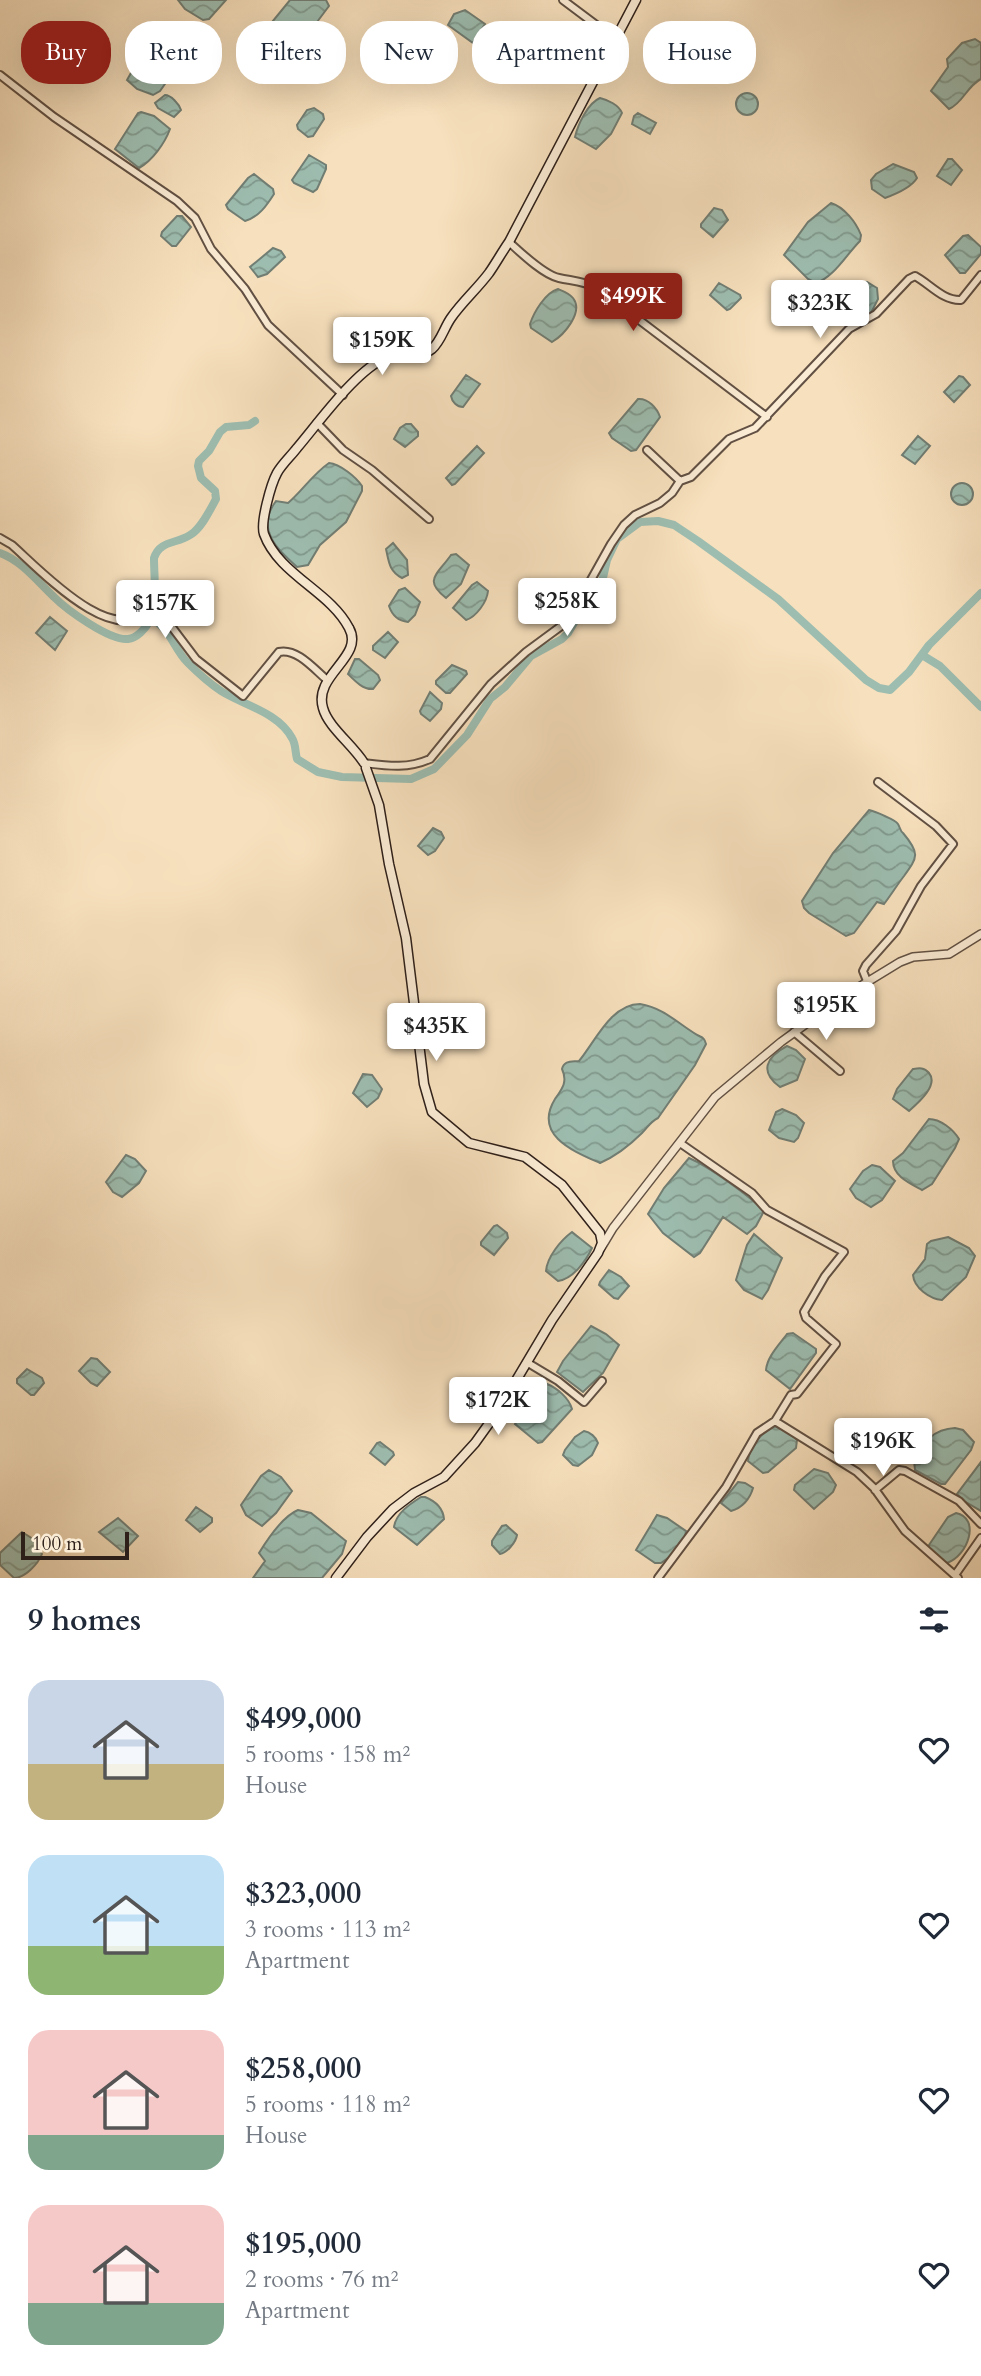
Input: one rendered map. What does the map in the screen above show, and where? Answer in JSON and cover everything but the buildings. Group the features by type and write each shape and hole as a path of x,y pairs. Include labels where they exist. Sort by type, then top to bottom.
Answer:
{"main road":[{"path":"625,21 636,0"},
{"path":"335,1578 367,1537 393,1510 414,1493 449,1472 494,1418 575,1285 601,1248 602,1238 597,1227 562,1185 525,1157 469,1143 432,1112 424,1084 406,938 374,790 358,752 332,724 322,708 323,685 351,649 354,638 342,617 271,547 262,527 276,474 343,395 370,367 381,360 397,355 422,355 434,347 448,321 489,273 509,242 592,84"}],"street":[{"path":"563,0 591,21"},
{"path":"0,75 54,117 177,201 195,218 211,249 246,289 268,325 343,395"},
{"path":"509,242 531,261 558,278 587,283 597,288 767,417"},
{"path":"365,766 396,767 430,760 491,684 526,652 568,621 624,525 635,515 660,503 680,481 691,477 729,439 755,428 849,328 877,314 909,279 915,276 955,301 961,300 981,275"},
{"path":"317,424 343,450 372,470 429,519"},
{"path":"647,450 680,481"},
{"path":"0,538 12,545 79,603 103,618 127,622 144,614 149,605 162,614 196,659 243,696 279,652 285,650 299,657 327,680"},
{"path":"867,981 863,971 866,965 896,931 921,886 953,844 936,825 878,782"},
{"path":"601,1248 613,1228 720,1092 794,1032 867,981 907,958 944,956 955,952 981,934"},
{"path":"794,1032 840,1071"},
{"path":"658,1578 726,1487 757,1433 775,1421 792,1395 797,1394 836,1344 806,1318 804,1312 825,1276 844,1252 767,1210 752,1193 680,1143"},
{"path":"528,1363 558,1381 584,1402 602,1381"},
{"path":"775,1421 857,1472 875,1490 905,1531 956,1576 981,1538"},
{"path":"875,1490 899,1470 905,1471 959,1501 981,1524"}],"water":[{"path":"178,0 226,0 209,19 203,20 185,9"},
{"path":"290,0 326,0 329,6 318,21 273,21"},
{"path":"465,10 481,21 472,21 472,42 458,32 458,21 450,21 454,14"},
{"path":"975,39 981,43 981,79 949,109 931,91 948,67 947,59 962,43"},
{"path":"131,84 165,84 153,95"},
{"path":"747,93 755,96 758,104 755,112 747,115 739,112 736,104 739,96"},
{"path":"165,95 170,96 181,110 174,117 158,108 155,103"},
{"path":"600,98 613,103 622,113 611,134 596,149 575,137 584,114 591,104"},
{"path":"314,108 323,114 324,119 313,136 308,137 297,125 307,110"},
{"path":"141,112 154,116 170,129 158,151 139,168 115,149"},
{"path":"638,113 656,123 650,134 632,124"},
{"path":"309,155 326,165 317,189 313,192 292,180"},
{"path":"948,159 952,159 962,170 951,185 937,176"},
{"path":"893,164 914,172 917,178 907,188 885,198 872,189 871,180"},
{"path":"254,174 273,189 274,194 258,214 245,221 226,205"},
{"path":"831,203 845,211 853,220 861,235 860,241 834,271 816,283 808,279 784,255 808,222"},
{"path":"714,208 722,210 728,220 713,237 701,224"},
{"path":"177,216 182,216 191,227 176,246 172,246 161,236"},
{"path":"968,235 981,247 981,254 965,273 960,273 945,255 963,236"},
{"path":"273,248 281,251 285,257 267,274 258,277 250,267"},
{"path":"861,282 867,282 877,288 878,299 871,313 860,315 853,314 846,306"},
{"path":"719,283 740,295 741,298 730,309 727,310 710,295"},
{"path":"558,289 573,298 576,310 567,329 552,342 531,328 530,324 544,299"},
{"path":"466,375 480,384 461,407 455,404 451,396"},
{"path":"959,376 970,385 954,402 944,392"},
{"path":"638,399 652,404 660,417 636,450 631,451 609,433"},
{"path":"411,424 418,436 405,447 394,439 400,428"},
{"path":"918,436 930,446 915,464 902,455"},
{"path":"477,446 484,453 452,485 446,478"},
{"path":"329,463 352,475 362,486 362,491 346,522 320,545 308,565 297,567 271,538 268,529 270,511 276,501 288,503"},
{"path":"962,483 970,486 973,494 970,502 962,505 954,502 951,494 954,486"},
{"path":"393,543 407,560 408,575 402,578 394,572 389,562 386,549"},
{"path":"456,554 469,565 461,584 446,598 435,586 435,577 451,555"},
{"path":"477,582 488,591 487,595 477,612 466,620 453,608"},
{"path":"405,588 420,602 415,615 408,622 396,617 389,606 399,590"},
{"path":"50,617 67,631 55,650 36,633"},
{"path":"388,632 398,642 385,658 373,650 373,646"},
{"path":"355,659 359,659 378,675 380,680 373,689 362,686 348,674"},
{"path":"452,665 467,674 450,693 446,693 436,681"},
{"path":"430,692 442,703 441,709 430,721 420,711"},
{"path":"869,810 898,824 912,845 915,855 909,870 884,904 877,902 854,933 846,936 809,913 802,901 833,853"},
{"path":"433,828 441,832 444,838 435,851 428,855 418,846"},
{"path":"640,1004 668,1016 703,1038 706,1044 695,1065 658,1118 627,1146 600,1163 559,1140 552,1132 550,1112 563,1085 562,1069 565,1064 579,1061 605,1025 620,1010"},
{"path":"787,1046 805,1059 797,1080 780,1087 767,1070 774,1055"},
{"path":"921,1068 927,1071 931,1083 926,1094 909,1111 893,1099 897,1089 913,1069"},
{"path":"363,1074 372,1075 382,1089 378,1098 367,1107 353,1093"},
{"path":"782,1109 796,1115 804,1123 794,1142 779,1138 769,1130 776,1112"},
{"path":"929,1119 946,1125 959,1139 932,1184 922,1190 899,1175 893,1161 903,1153"},
{"path":"126,1155 135,1159 146,1171 139,1183 122,1197 113,1192 106,1182"},
{"path":"689,1158 728,1182 764,1211 756,1226 747,1234 723,1217 700,1253 694,1257 663,1233 648,1214 664,1188"},
{"path":"872,1165 880,1167 895,1181 882,1200 871,1207 856,1198 850,1189 863,1171"},
{"path":"497,1225 507,1233 508,1238 494,1255 481,1245 481,1242"},
{"path":"572,1232 592,1248 574,1273 558,1281 546,1271 547,1266 555,1249"},
{"path":"754,1234 782,1258 762,1299 744,1290 736,1280 747,1245"},
{"path":"948,1237 969,1248 975,1256 966,1277 942,1300 923,1292 913,1275 925,1259 927,1244"},
{"path":"609,1270 629,1286 618,1299 599,1285"},
{"path":"591,1326 619,1345 603,1373 583,1392 557,1372"},
{"path":"793,1333 816,1349 816,1353 790,1389 766,1370 777,1347 787,1334"},
{"path":"91,1358 97,1359 110,1372 97,1386 79,1371"},
{"path":"27,1369 42,1378 44,1383 34,1395 17,1383 17,1379"},
{"path":"465,1379 482,1392 473,1404 457,1390"},
{"path":"547,1384 562,1394 572,1409 542,1442 538,1443 515,1424"},
{"path":"774,1426 791,1433 797,1440 796,1448 768,1472 763,1473 748,1461 749,1456 757,1441"},
{"path":"955,1428 963,1430 974,1442 945,1484 915,1470 914,1460 926,1442 941,1431"},
{"path":"584,1431 593,1435 598,1443 592,1455 578,1466 573,1465 563,1455 575,1437"},
{"path":"380,1442 394,1455 385,1465 370,1453"},
{"path":"981,1462 981,1511 957,1494"},
{"path":"814,1469 828,1473 836,1485 833,1492 814,1509 794,1490 795,1485"},
{"path":"269,1470 281,1477 292,1491 276,1513 262,1526 246,1515 241,1505 261,1476"},
{"path":"738,1482 753,1488 745,1502 731,1511 721,1503"},
{"path":"421,1497 438,1505 444,1519 417,1545 394,1527 401,1513"},
{"path":"196,1507 212,1518 212,1522 200,1532 186,1520"},
{"path":"298,1510 311,1513 346,1541 342,1554 322,1578 253,1578 265,1561 259,1553 262,1548 281,1523"},
{"path":"956,1513 964,1516 968,1522 969,1537 961,1553 947,1563 940,1561 929,1550 929,1545 948,1517"},
{"path":"657,1515 667,1518 686,1531 677,1549 661,1563 655,1563 636,1550"},
{"path":"118,1518 138,1536 123,1552 99,1532"},
{"path":"506,1525 517,1535 511,1547 500,1554 492,1541 502,1526"},
{"path":"22,1532 33,1539 42,1554 31,1570 14,1578 0,1565 0,1553"}],"waterway":[{"path":"0,553 22,566 60,603 89,624 120,638 135,637 152,615 155,591 154,558 157,552 165,545 194,532 216,499 215,491 201,478 199,461 226,427 249,425 255,421"},
{"path":"150,618 167,632 183,657 208,681 221,691 269,715 286,729 293,740 297,759 318,772 342,777 411,779 434,769 467,735 490,699 505,687 531,656 568,633 578,616 594,599 617,539 640,522 658,521 674,525 698,541 778,599 866,680 879,688 890,690 909,672 929,645 981,593"},
{"path":"922,655 940,666 981,707"}]}
